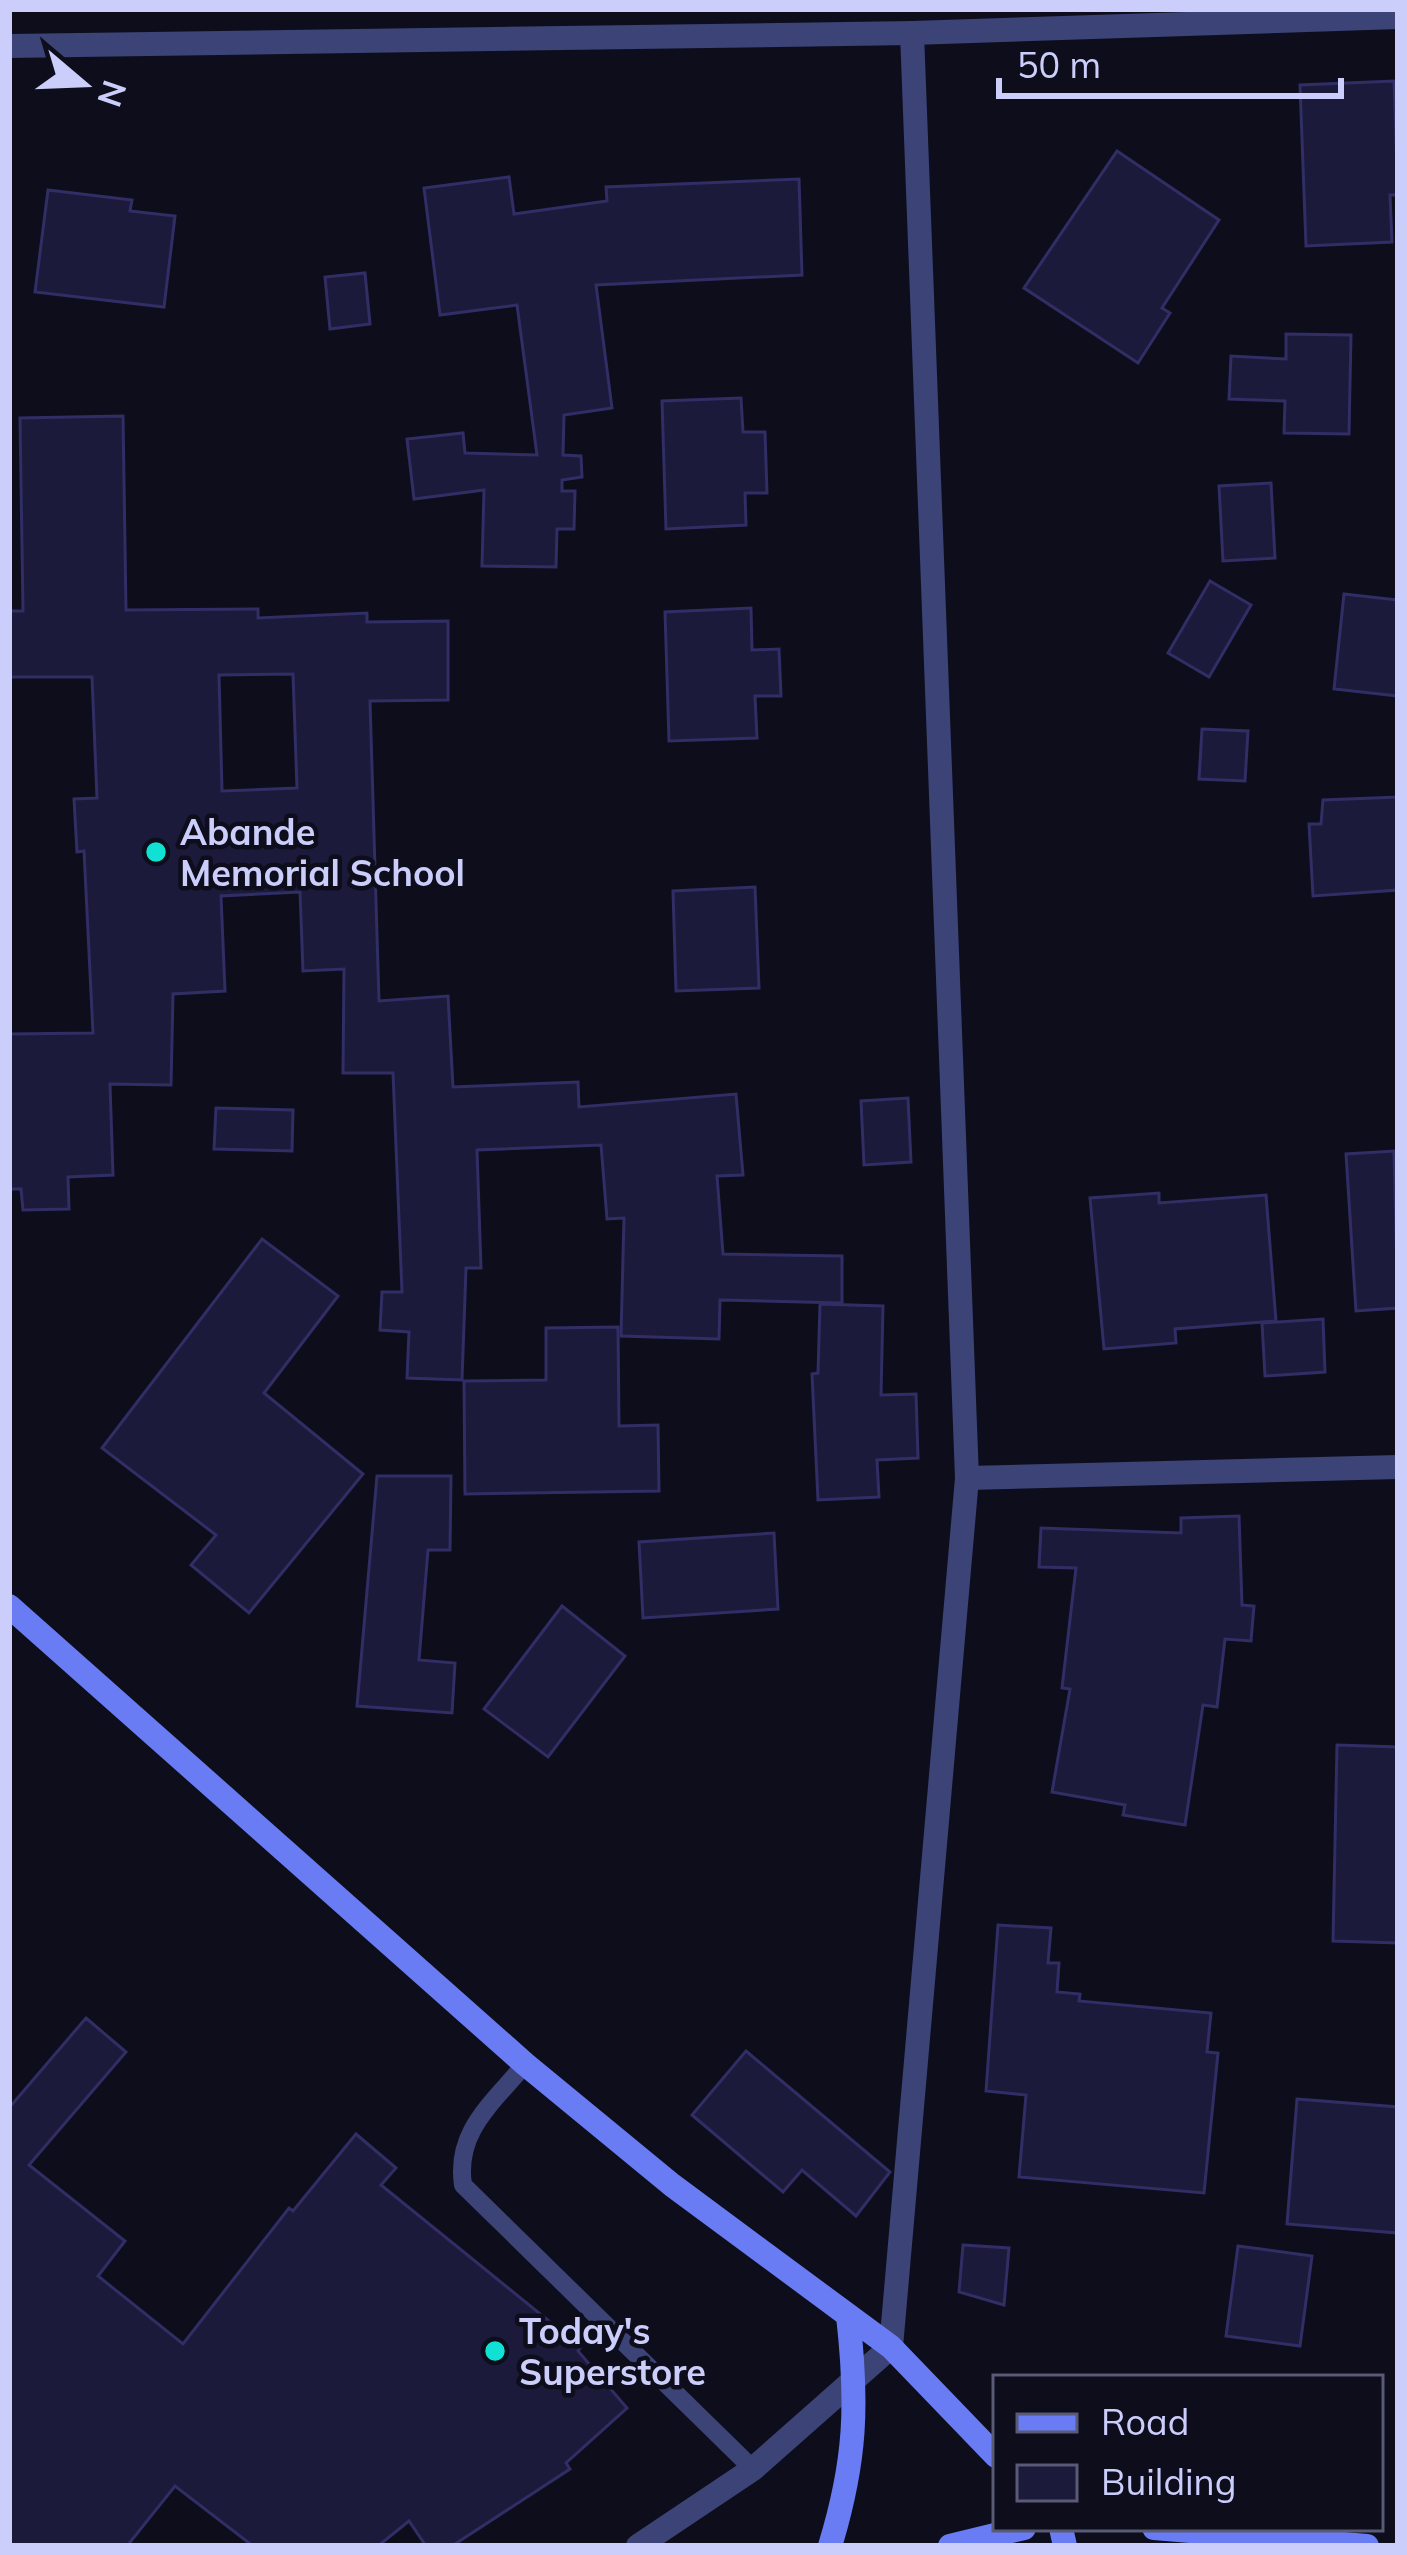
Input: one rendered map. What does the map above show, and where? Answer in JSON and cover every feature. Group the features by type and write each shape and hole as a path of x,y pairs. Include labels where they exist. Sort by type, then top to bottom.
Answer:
{"street":[{"path":"9,46 912,33 1398,16"},
{"path":"638,2546 753,2468 891,2348 967,1478 912,33"},
{"path":"967,1478 1398,1467"},
{"path":"9,1606 525,2064 672,2185 891,2348 993,2453"},
{"path":"830,2546 855,2439 848,2316"},
{"path":"950,2546 1009,2531"},
{"path":"1190,2531 1367,2546"}],"lane":[{"path":"525,2064 468,2133 460,2163 464,2185 753,2468"}],"building":[{"path":"1394,81 1398,195 1390,195 1392,242 1306,246 1300,85"},
{"path":"1117,151 1219,220 1162,308 1170,313 1138,363 1024,288"},
{"path":"509,177 514,214 607,201 606,187 799,179 802,275 596,285 612,408 564,415 563,455 581,456 582,477 562,480 562,491 575,491 574,529 557,529 556,567 482,566 484,490 414,499 407,439 463,433 465,453 537,455 517,305 440,315 424,188"},
{"path":"48,190 132,200 130,211 175,216 164,307 35,292"},
{"path":"365,273 370,324 330,329 325,277"},
{"path":"1286,334 1351,335 1349,434 1284,433 1285,401 1229,399 1231,356 1286,359"},
{"path":"741,398 743,432 765,432 767,493 745,493 746,525 666,529 662,401"},
{"path":"123,416 126,610 258,609 258,618 367,613 367,622 448,621 448,700 370,701 379,1001 448,996 453,1087 578,1082 579,1107 736,1094 743,1175 717,1176 723,1254 842,1256 842,1303 720,1300 719,1339 621,1336 624,1218 607,1219 601,1145 477,1150 481,1268 466,1268 462,1380 407,1378 409,1332 380,1330 382,1292 402,1292 393,1073 343,1073 344,969 303,971 300,892 221,896 225,991 173,994 171,1085 110,1084 113,1175 68,1177 69,1209 23,1210 21,1189 9,1189 9,1034 93,1033 84,851 77,852 74,799 97,798 92,677 9,677 9,611 23,611 20,418","holes":["293,674 297,788 222,791 219,675"]},
{"path":"1271,483 1275,558 1223,561 1219,486"},
{"path":"1210,581 1251,605 1209,677 1168,653"},
{"path":"1344,594 1398,600 1398,696 1334,689"},
{"path":"751,608 752,650 779,649 781,696 755,696 757,738 669,741 665,612"},
{"path":"1202,729 1248,731 1245,781 1199,779"},
{"path":"1398,797 1398,890 1313,896 1309,824 1321,824 1323,800"},
{"path":"755,887 759,988 676,991 673,891"},
{"path":"908,1098 911,1162 864,1165 861,1101"},
{"path":"216,1108 293,1110 292,1151 214,1149"},
{"path":"1394,1151 1398,1308 1356,1311 1346,1154"},
{"path":"1159,1193 1159,1203 1266,1195 1276,1321 1175,1329 1176,1343 1104,1349 1090,1198"},
{"path":"262,1239 338,1296 264,1393 363,1474 249,1613 191,1565 216,1535 102,1448"},
{"path":"820,1304 883,1306 881,1395 916,1394 918,1458 877,1460 879,1497 818,1500 812,1374 818,1373"},
{"path":"1323,1319 1325,1372 1265,1376 1262,1323"},
{"path":"618,1327 619,1426 658,1425 659,1491 465,1494 464,1381 546,1380 546,1328"},
{"path":"377,1476 451,1476 450,1550 428,1550 419,1660 455,1663 452,1713 357,1706"},
{"path":"1239,1516 1242,1605 1254,1606 1251,1641 1225,1639 1217,1707 1203,1705 1185,1825 1123,1815 1125,1805 1052,1792 1070,1689 1062,1688 1076,1568 1039,1567 1041,1528 1181,1533 1181,1518"},
{"path":"774,1533 778,1609 643,1618 639,1542"},
{"path":"562,1606 625,1656 548,1757 484,1709"},
{"path":"1337,1745 1398,1747 1398,1943 1333,1941"},
{"path":"998,1925 1051,1928 1048,1963 1059,1963 1057,1992 1080,1994 1079,2001 1211,2013 1207,2052 1218,2053 1204,2193 1019,2177 1026,2095 986,2091"},
{"path":"86,2018 126,2052 29,2165 125,2241 98,2276 183,2344 289,2208 293,2211 356,2134 396,2168 381,2185 581,2347 578,2351 627,2408 566,2463 570,2469 452,2546 426,2546 409,2521 378,2546 253,2546 175,2486 127,2546 9,2546 9,2108"},
{"path":"746,2051 890,2172 856,2216 802,2170 783,2192 692,2115"},
{"path":"1297,2099 1398,2107 1398,2233 1287,2224"},
{"path":"963,2245 1009,2248 1004,2305 959,2292"},
{"path":"1238,2246 1312,2256 1300,2346 1226,2336"}],"place":[{"name":"Abande Memorial School","path":"156,852"},
{"name":"Today's Superstore","path":"495,2351"}]}
